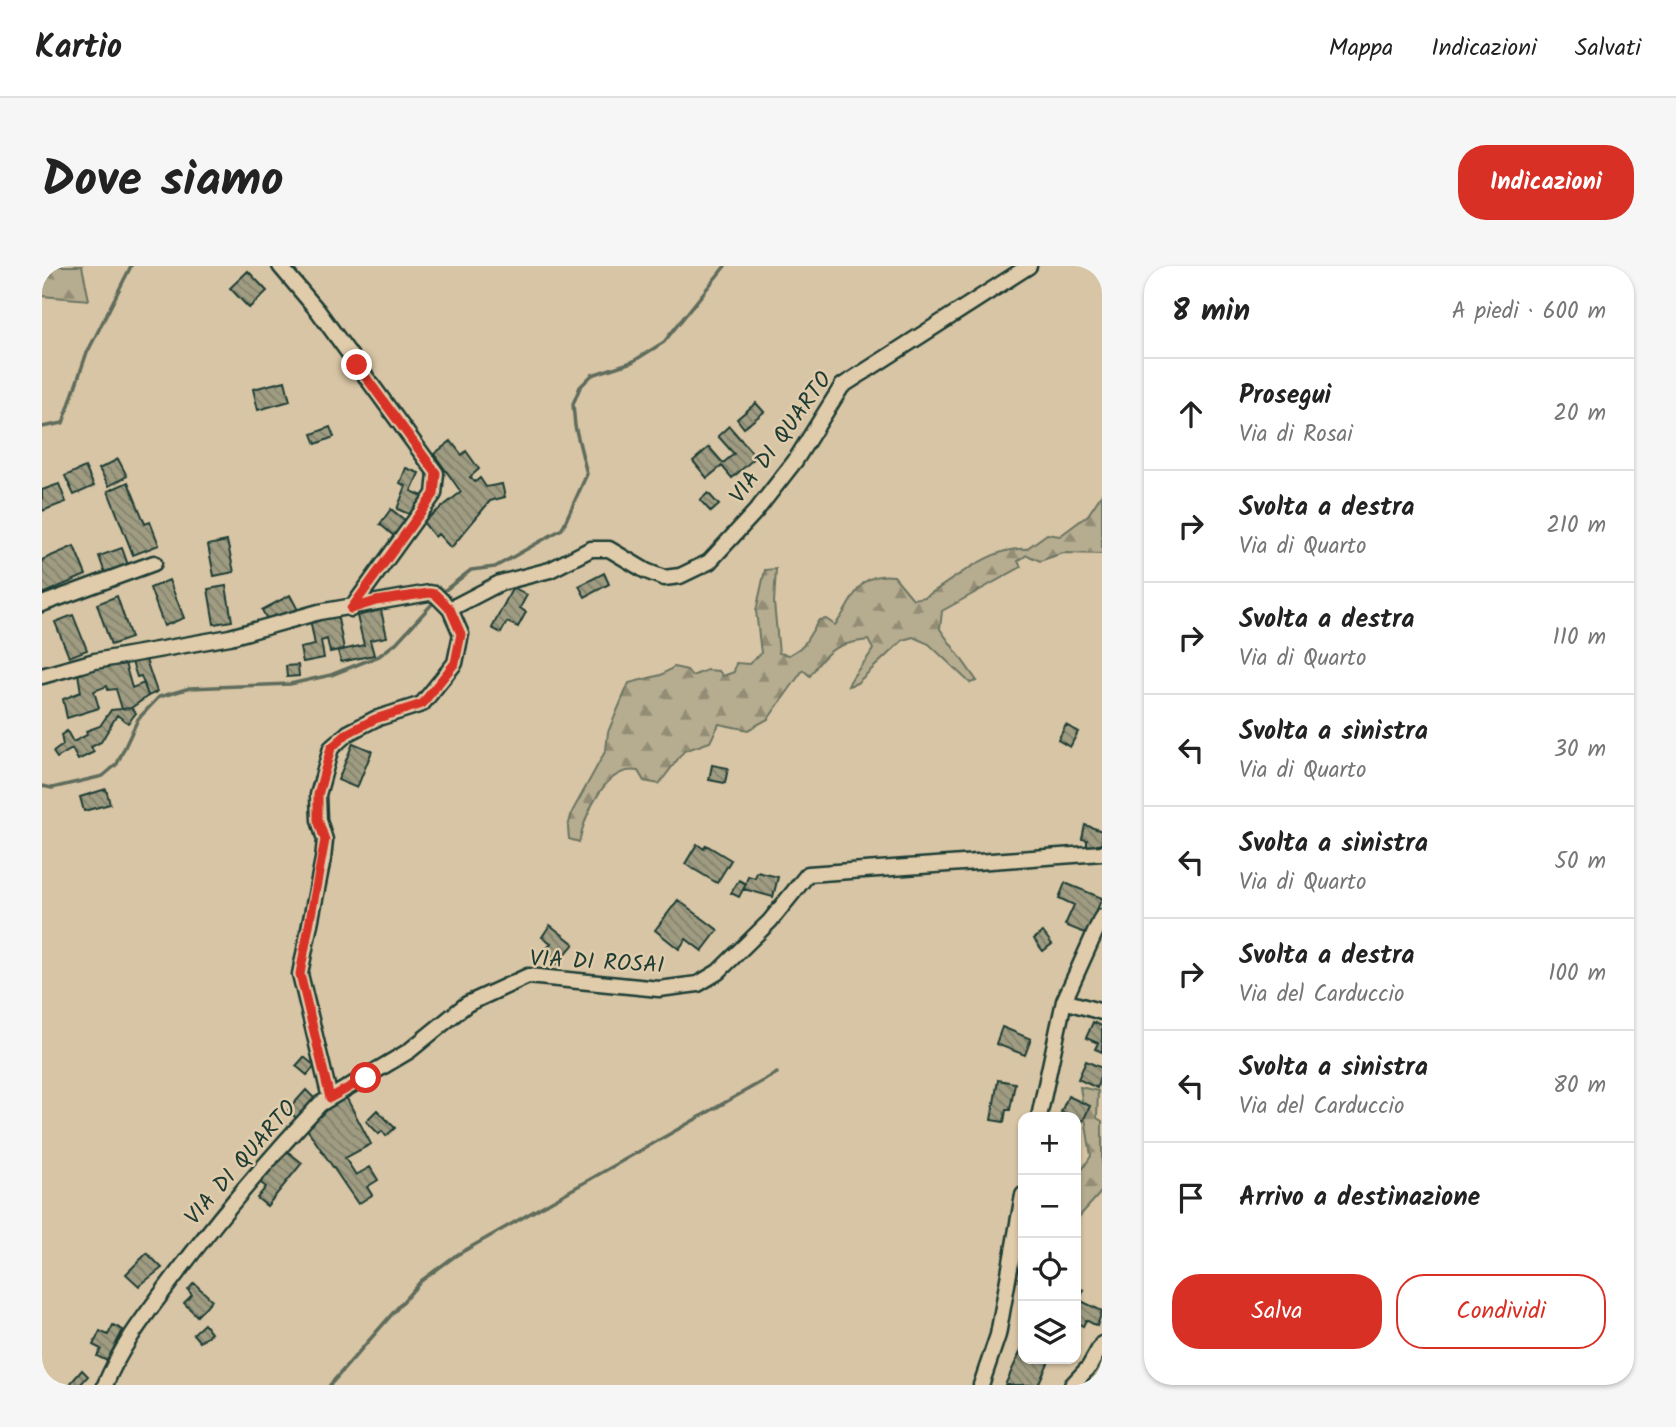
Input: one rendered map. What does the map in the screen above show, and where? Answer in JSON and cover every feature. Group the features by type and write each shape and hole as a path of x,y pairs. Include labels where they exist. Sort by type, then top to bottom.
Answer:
{"street":[{"path":"280,266 318,311 436,473 434,494 351,609"},
{"name":"VIA DI QUARTO","path":"105,1385 128,1337 253,1176 320,1104 330,1098 300,974 325,840 318,820 318,795 331,748 348,733 375,719 422,704 455,663 461,634 450,609 500,583 550,570 591,550 609,549 646,571 664,578 680,576 709,562 756,511 795,461 842,386 864,369 1029,266"},
{"path":"42,604 155,563"},
{"path":"43,673 230,637 319,612 351,609 376,601 429,593 435,594 450,609"},
{"name":"VIA DI ROSAI","path":"330,1098 409,1051 467,1004 528,975 659,989 698,984 718,971 770,921 808,874 1102,853"},
{"path":"1040,1112 1064,1001 1102,917"},
{"path":"1064,1001 1102,1012"},
{"path":"981,1385 998,1335 1018,1223"},
{"path":"1072,1385 1089,1367 1102,1344"}],"green space":[{"path":"42,266 82,266 89,300 42,296"},
{"path":"1102,494 1102,554 1063,553 1040,561 1027,555 1018,561 1021,567 942,611 940,629 977,681 970,683 929,644 913,637 903,640 857,683 848,686 873,649 868,640 840,646 827,654 810,676 803,670 768,719 748,730 719,724 710,742 684,751 659,784 644,781 638,771 626,771 616,776 598,794 579,842 569,839 568,827 572,812 606,750 608,732 629,683 661,675 674,667 687,670 692,676 707,670 719,671 723,676 734,672 736,663 749,664 761,653 756,611 765,570 776,569 774,603 779,653 789,655 803,646 819,620 826,619 835,625 864,582 881,576 894,576 913,599 925,597 986,558 1026,549 1047,534 1060,536 1088,515"},
{"path":"1080,1087 1098,1091 1097,1118 1102,1121 1102,1191 1081,1215 1081,1171 1091,1156"}],"building":[{"path":"248,271 267,291 249,308 230,288"},
{"path":"285,381 290,401 258,410 253,389"},
{"path":"756,403 764,412 744,428 737,419"},
{"path":"729,426 756,457 732,478 722,466 707,478 693,461 709,447 723,463 734,454 718,436"},
{"path":"330,427 334,437 316,444 312,434"},
{"path":"451,441 462,455 466,451 479,469 470,477 475,482 480,478 486,487 502,484 505,497 490,501 451,548 438,534 435,537 423,522 461,492 434,454"},
{"path":"118,459 127,476 109,486 99,469"},
{"path":"85,467 94,486 74,495 65,476"},
{"path":"406,468 419,473 411,491 425,497 416,517 397,509 406,486 400,483"},
{"path":"128,482 145,524 150,522 159,545 133,555 108,491"},
{"path":"59,484 66,502 42,511 42,490"},
{"path":"708,493 719,505 711,512 700,500"},
{"path":"391,509 407,522 395,537 380,524"},
{"path":"227,541 234,572 214,576 208,545"},
{"path":"74,546 86,575 42,594 42,560"},
{"path":"122,548 129,568 106,576 99,556"},
{"path":"604,573 609,584 585,597 579,586"},
{"path":"169,580 184,618 164,626 150,588"},
{"path":"226,586 232,621 214,624 208,589"},
{"path":"513,587 527,595 520,608 526,612 518,627 507,622 501,633 492,628"},
{"path":"290,595 298,610 270,625 262,610"},
{"path":"117,596 131,638 111,645 97,604"},
{"path":"381,610 387,637 370,640 374,655 341,662 338,651 364,645 357,616"},
{"path":"337,614 344,649 330,652 327,639 321,641 324,658 303,662 300,648 315,645 310,619"},
{"path":"73,615 87,650 69,657 55,622"},
{"path":"145,657 157,692 148,696 141,676 137,677 132,662"},
{"path":"124,660 132,688 144,683 148,696 131,708 122,709 116,689 108,690 107,686 94,691 99,708 67,718 63,699 81,692 78,674"},
{"path":"298,665 299,676 287,677 286,666"},
{"path":"131,708 136,713 128,723 117,715 101,742 91,747 94,752 78,760 72,749 57,758 53,752 63,745 61,735 67,731 73,742 87,735 86,731 100,726 111,710"},
{"path":"1066,725 1078,732 1070,747 1058,740"},
{"path":"353,743 372,751 357,788 338,780"},
{"path":"712,765 728,768 725,783 709,780"},
{"path":"106,789 110,804 84,811 80,797"},
{"path":"1085,825 1102,831 1102,846 1087,847 1087,840 1082,839"},
{"path":"697,844 704,849 706,845 731,860 717,883 685,864"},
{"path":"757,872 778,877 773,897 744,889 748,876 755,878"},
{"path":"739,880 746,884 739,897 731,893"},
{"path":"1065,883 1102,898 1087,934 1065,925 1074,905 1059,898"},
{"path":"678,900 718,930 702,951 686,939 679,949 655,930"},
{"path":"550,925 574,944 556,965 542,956 551,943 542,937"},
{"path":"1043,932 1052,944 1043,951 1034,939"},
{"path":"1093,1022 1102,1026 1102,1052 1095,1049 1098,1043 1086,1038"},
{"path":"1002,1027 1031,1039 1025,1055 996,1044"},
{"path":"304,1057 315,1066 307,1075 296,1066"},
{"path":"1086,1061 1102,1068 1097,1088 1078,1079"},
{"path":"998,1080 1015,1083 1010,1110 1006,1110 1004,1122 991,1120"},
{"path":"306,1090 317,1101 299,1121 288,1110"},
{"path":"345,1095 371,1144 345,1158 356,1175 370,1167 378,1180 367,1187 372,1195 358,1204 305,1126 319,1111"},
{"path":"1068,1096 1090,1106 1083,1121 1081,1112 1061,1112"},
{"path":"377,1110 395,1128 386,1136 382,1131 379,1134 366,1121"},
{"path":"282,1147 302,1163 267,1206 257,1198 266,1187 256,1179"},
{"path":"147,1253 162,1268 139,1286 126,1274"},
{"path":"194,1283 212,1300 197,1316 184,1303 192,1295 188,1290"},
{"path":"1081,1301 1102,1311 1097,1326 1086,1320 1083,1326"},
{"path":"204,1324 211,1333 200,1342 193,1334"},
{"path":"113,1325 123,1330 107,1361 97,1356 101,1349 93,1345 100,1331 108,1335"},
{"path":"1018,1357 1018,1364 1048,1364 1038,1385 1005,1385"},
{"path":"82,1370 88,1376 80,1385 69,1385"}],"waterway":[{"path":"42,427 63,423 86,355 131,266"},
{"path":"444,591 471,570 495,567 562,529 587,474 575,426 573,404 580,387 592,375 632,362 664,342 725,266"},
{"path":"42,786 52,788 103,776 117,764 138,719 159,697 190,688 290,684 331,675 379,656 396,643 433,603"},
{"path":"330,1385 421,1281 455,1256 777,1073"}],"route":[{"path":"357,365 396,414 436,473 434,494 351,609 376,601 435,594 450,609 461,634 455,663 422,704 399,709 375,719 348,733 331,748 318,795 318,820 325,840 302,952 302,987 330,1098 366,1078"}]}
